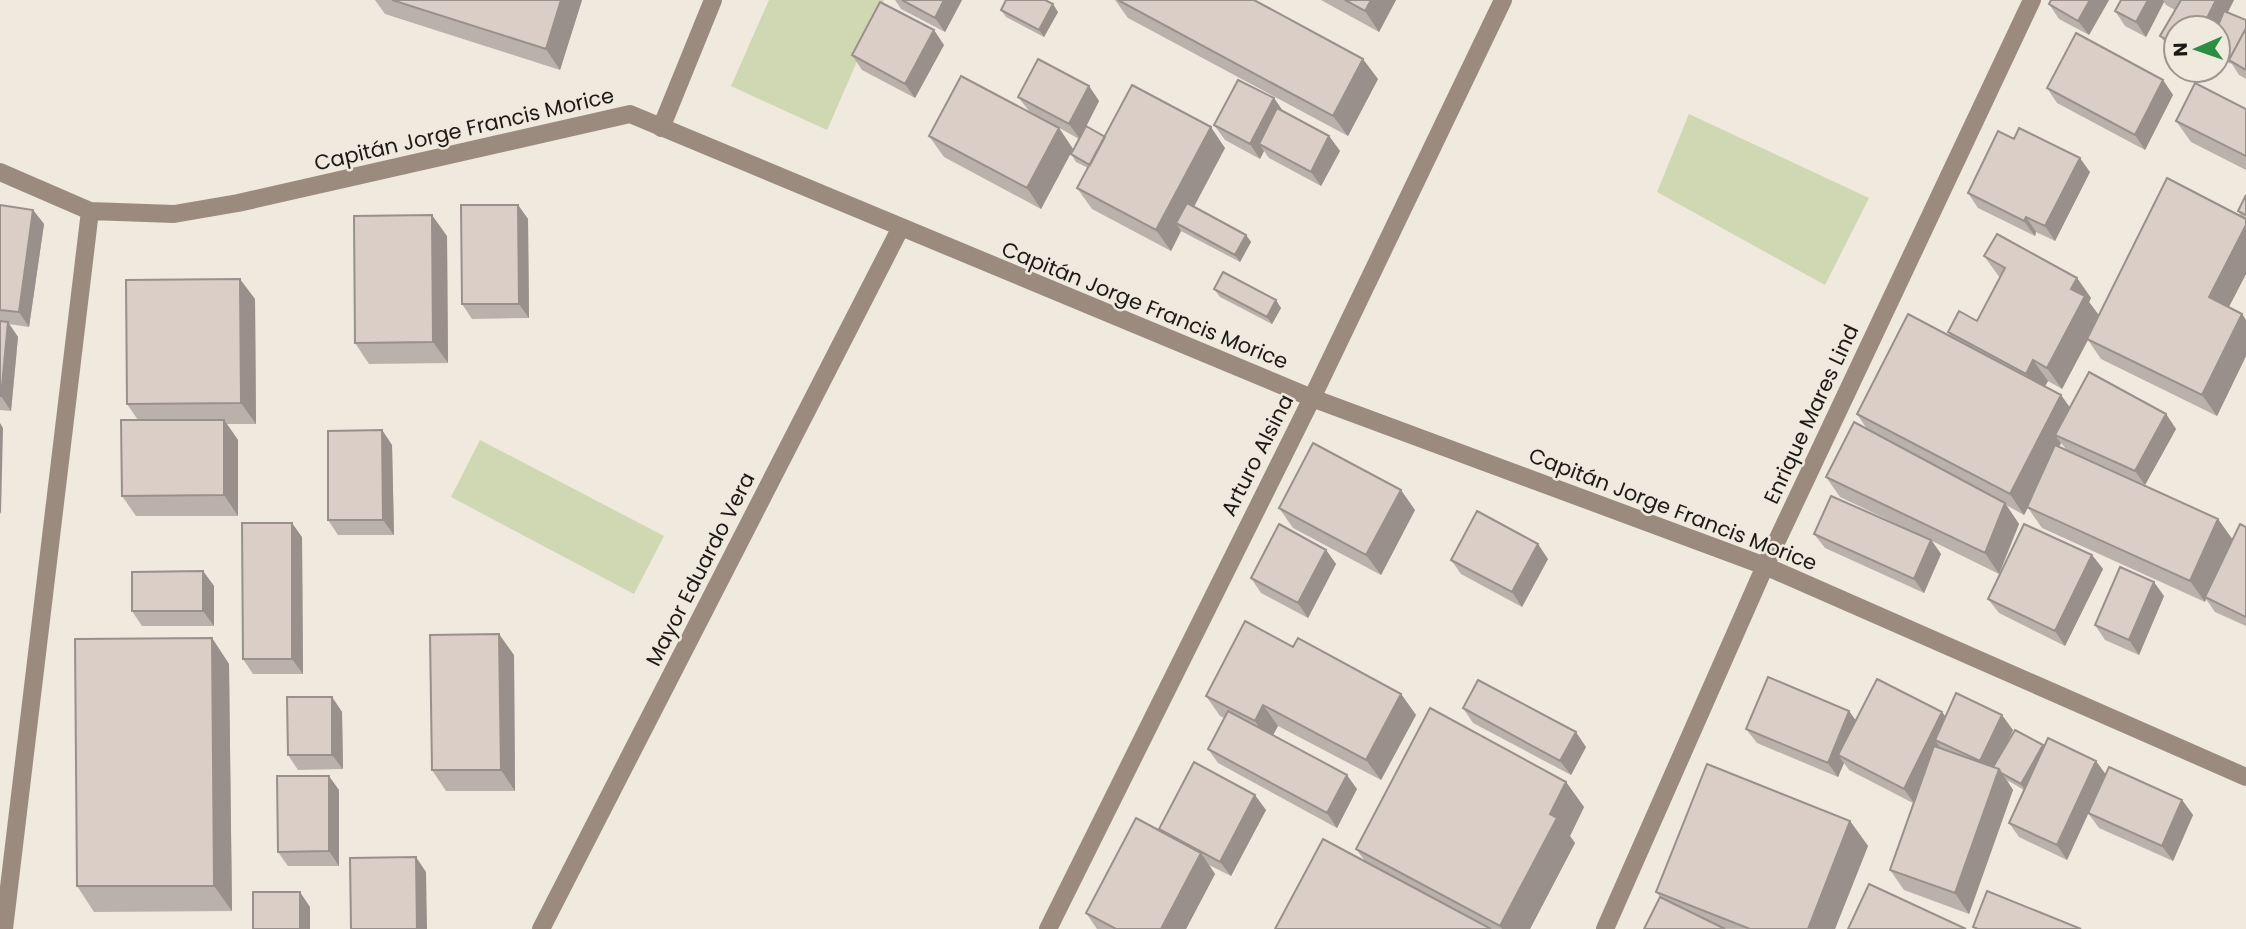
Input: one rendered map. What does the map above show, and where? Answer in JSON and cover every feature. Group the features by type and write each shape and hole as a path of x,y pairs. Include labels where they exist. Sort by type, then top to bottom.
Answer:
{"street":[{"path":"661,128 713,0"},
{"name":"Arturo Alsina","path":"1048,929 1312,398 1503,0"},
{"name":"Enrique Mares Lind","path":"1605,929 1765,566 2032,0"},
{"name":"Capitán Jorge Francis Morice","path":"0,172 90,211 174,214 238,203 630,114 900,229 1312,398 1765,566 2246,776"},
{"path":"5,929 90,211"},
{"name":"Mayor Eduardo Vera","path":"541,929 900,229"}],"green space":[{"path":"769,0 884,0 827,130 731,86"},
{"path":"1689,114 1869,198 1825,285 1657,192"},
{"path":"480,440 664,536 634,594 451,497"}],"building":[{"path":"392,0 561,0 546,49"},
{"path":"902,0 944,0 935,18"},
{"path":"1006,0 1045,0 1053,4 1039,30 1001,10"},
{"path":"1118,0 1254,0 1363,59 1333,116"},
{"path":"1345,0 1371,0 1365,11"},
{"path":"2051,0 2090,0 2078,21 2049,4"},
{"path":"2121,0 2148,0 2136,22 2115,11"},
{"path":"2181,0 2216,0 2209,14 2173,14"},
{"path":"880,2 934,30 905,84 852,55"},
{"path":"2232,14 2246,20 2246,28 2232,54"},
{"path":"2246,28 2246,70 2232,62 2232,54"},
{"path":"2076,33 2162,79 2135,135 2047,88"},
{"path":"1038,59 1089,86 1069,124 1018,97"},
{"path":"961,76 1059,128 1027,188 929,136"},
{"path":"1238,80 1274,98 1250,144 1214,125"},
{"path":"2194,84 2197,84 2246,109 2246,156 2176,121"},
{"path":"1132,85 1211,127 1156,230 1077,188"},
{"path":"1277,108 1329,136 1311,172 1259,144"},
{"path":"1086,126 1105,137 1090,165 1071,154"},
{"path":"2019,128 2080,158 2045,226 2026,217 2024,221 1968,193 1998,131 2014,139"},
{"path":"2167,178 2246,219 2246,225 2209,297 2242,314 2202,395 2087,339"},
{"path":"2246,195 2246,215 2238,211"},
{"path":"1187,203 1246,235 1235,255 1176,223"},
{"path":"0,205 33,210 19,312 0,310"},
{"path":"461,205 518,205 519,304 462,304"},
{"path":"432,215 433,342 355,343 354,216"},
{"path":"1997,234 2077,278 2071,289 2085,296 2047,368 2033,360 2026,374 1948,332 1959,311 1977,321 2005,268 1984,256"},
{"path":"1223,272 1276,300 1267,317 1214,289"},
{"path":"240,279 241,403 127,404 126,280"},
{"path":"1908,314 2061,395 2010,494 1857,414"},
{"path":"0,321 8,322 1,396 0,396"},
{"path":"2089,372 2166,414 2135,471 2055,435"},
{"path":"121,420 224,420 224,495 122,496"},
{"path":"1854,422 2005,503 1985,553 1826,477"},
{"path":"382,430 383,520 328,520 328,431"},
{"path":"1313,443 1401,490 1366,555 1279,508"},
{"path":"2055,445 2218,519 2190,581 2027,507"},
{"path":"1831,496 1931,540 1914,579 1814,534"},
{"path":"1477,511 1538,544 1512,592 1451,560"},
{"path":"242,523 292,523 292,659 243,659"},
{"path":"1279,524 1326,550 1298,603 1251,578"},
{"path":"2024,524 2092,555 2055,631 1988,599"},
{"path":"2240,524 2246,527 2246,617 2205,597"},
{"path":"2120,567 2154,582 2129,640 2095,625"},
{"path":"203,571 203,611 132,611 132,572"},
{"path":"1245,621 1293,647 1298,638 1401,694 1366,760 1263,705 1255,721 1206,696"},
{"path":"499,634 501,770 432,770 430,635"},
{"path":"212,638 214,886 77,886 75,639"},
{"path":"1768,677 1849,711 1828,763 1746,729"},
{"path":"1877,679 1942,712 1904,789 1838,755"},
{"path":"1478,680 1576,732 1560,761 1463,708"},
{"path":"1956,693 2002,715 1980,761 1935,740"},
{"path":"287,697 332,697 332,755 288,755"},
{"path":"1430,708 1566,782 1550,814 1557,818 1500,926 1356,849"},
{"path":"1228,711 1347,775 1327,813 1208,749"},
{"path":"2015,730 2043,745 2021,784 1993,767"},
{"path":"2048,738 2096,761 2057,845 2009,823"},
{"path":"1934,746 1999,769 1955,893 1890,870"},
{"path":"1194,762 1255,795 1220,862 1159,829"},
{"path":"1707,764 1850,821 1808,929 1750,929 1656,892"},
{"path":"2109,767 2182,800 2162,846 2088,813"},
{"path":"277,776 329,776 329,851 278,852"},
{"path":"1136,818 1201,853 1161,929 1116,929 1086,913"},
{"path":"1323,839 1491,929 1275,929"},
{"path":"416,857 417,929 351,929 350,858"},
{"path":"1869,884 1966,929 1848,929"},
{"path":"1987,891 2081,929 1973,927"},
{"path":"253,892 300,892 300,929 253,929"},
{"path":"1660,897 1725,929 1644,929"}]}
